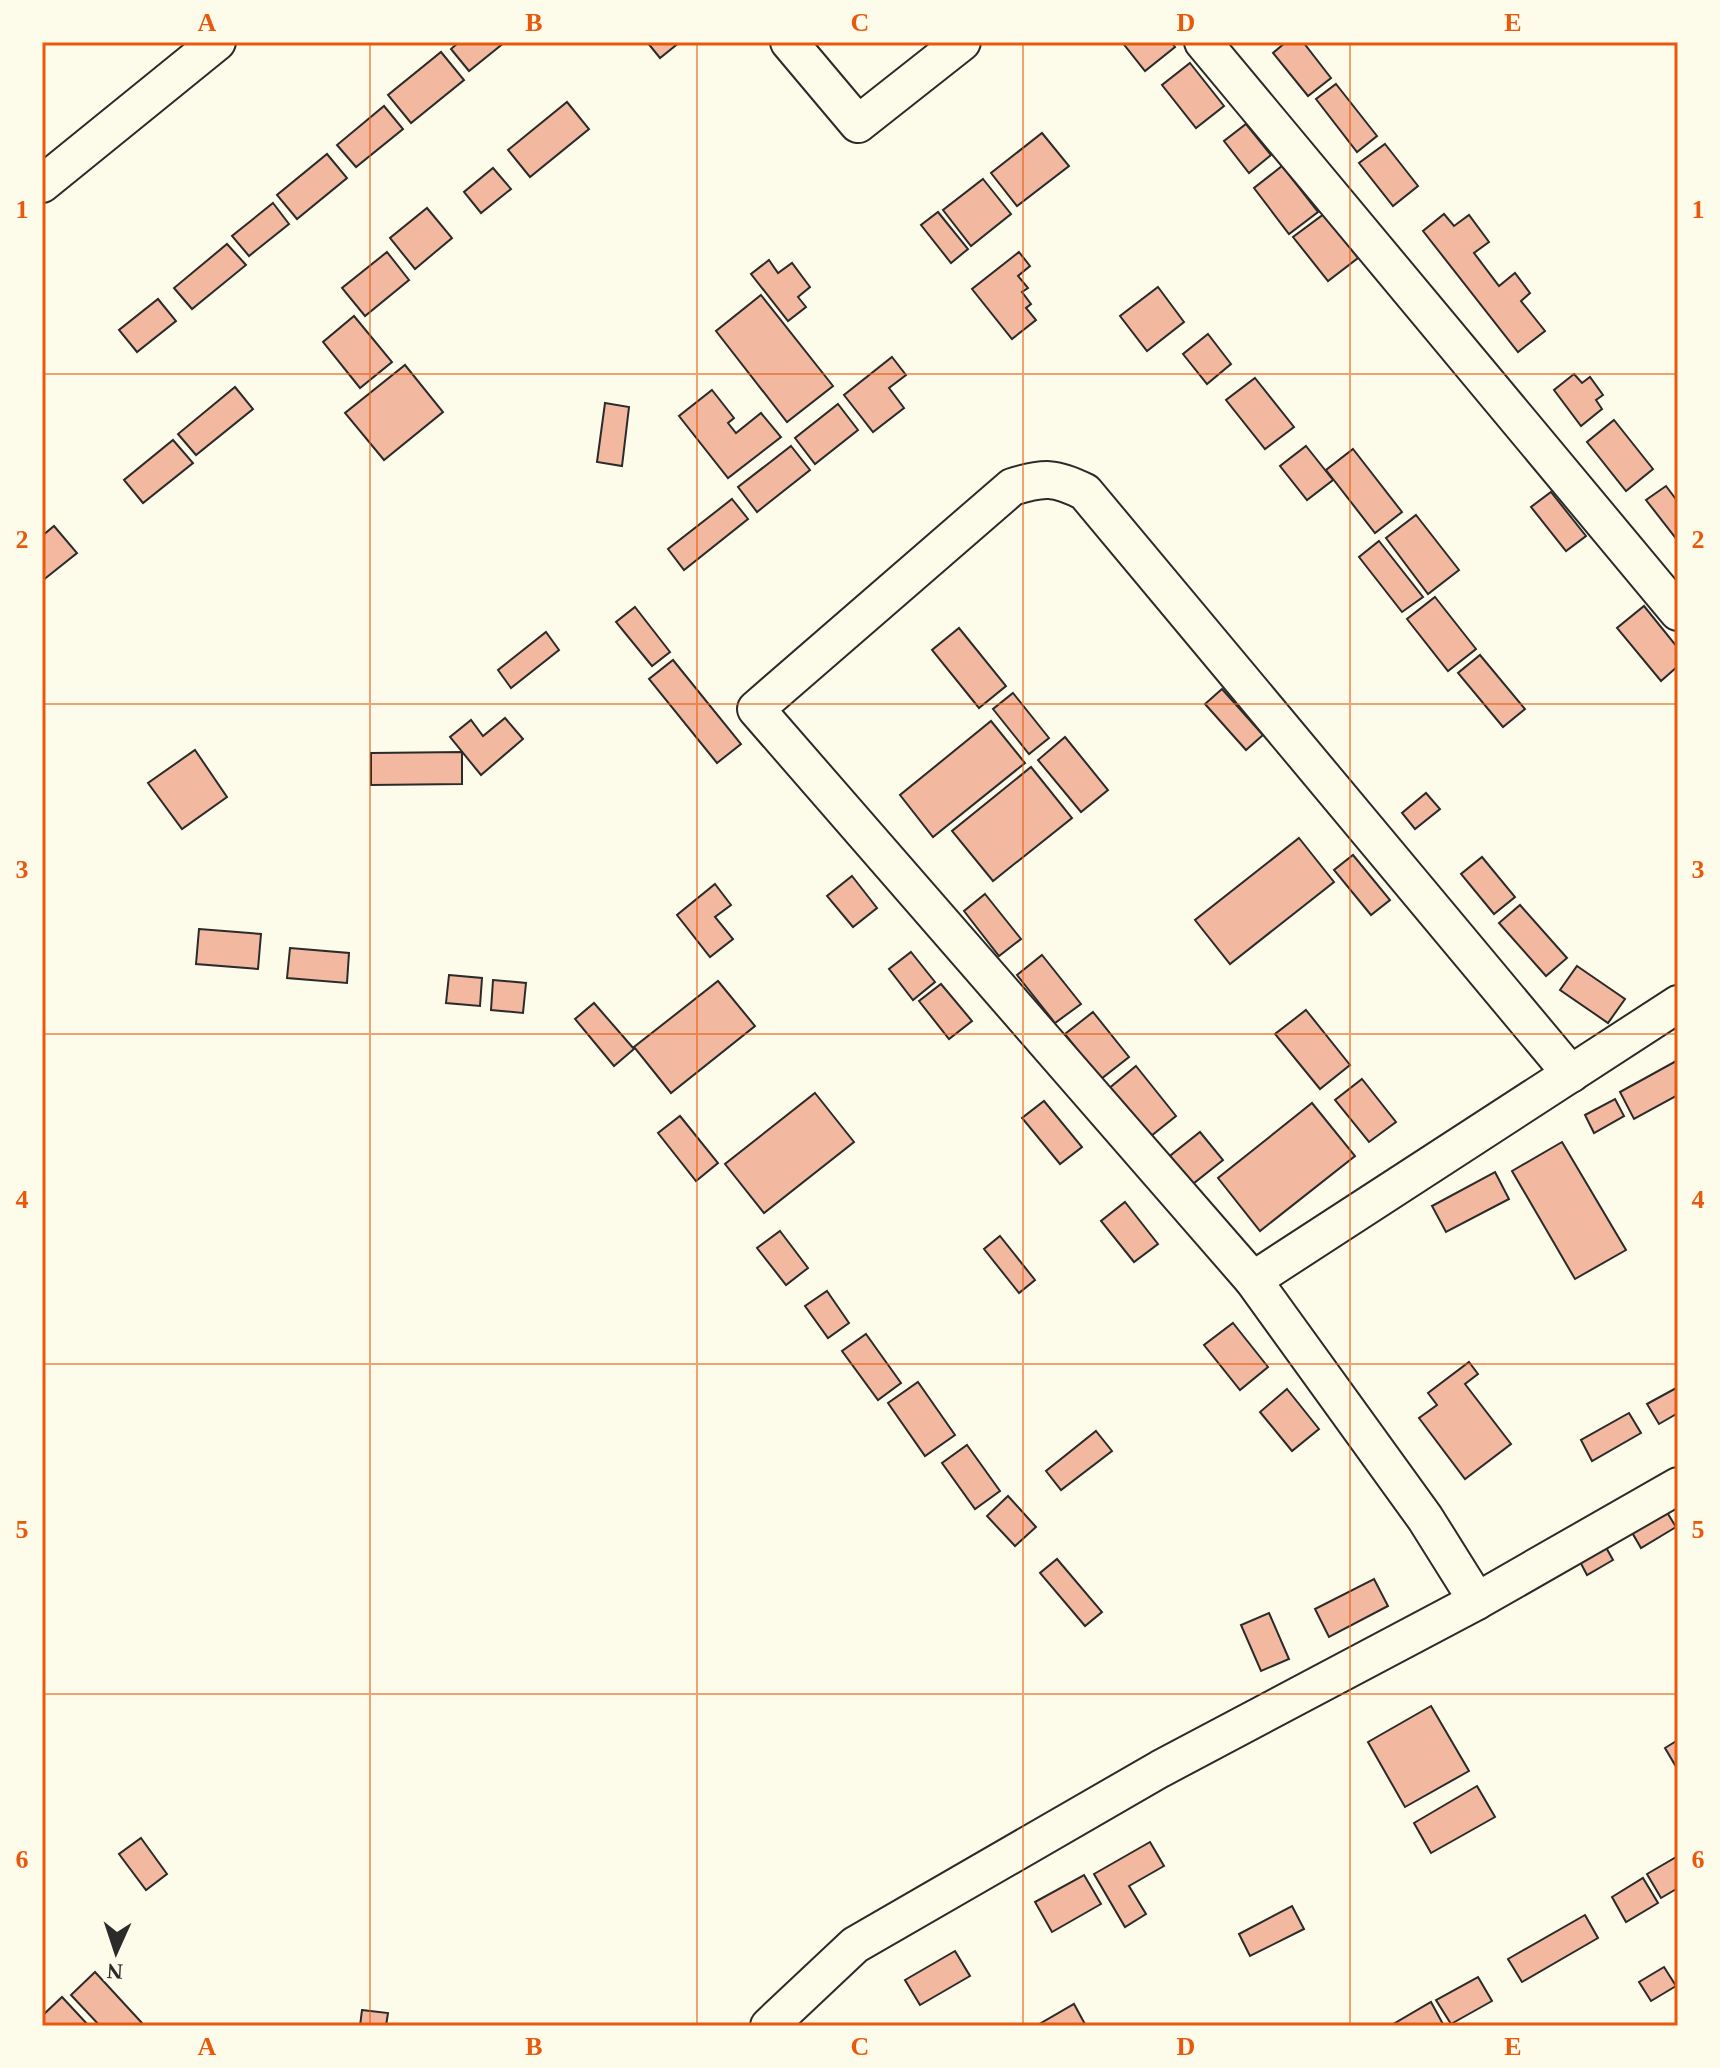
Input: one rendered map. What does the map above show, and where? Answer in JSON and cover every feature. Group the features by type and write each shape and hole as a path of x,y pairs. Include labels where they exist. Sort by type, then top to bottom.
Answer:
{"street":[{"path":"42,184 217,42"},
{"path":"789,42 858,124 962,42"},
{"path":"1203,42 1678,612"},
{"path":"1477,1601 1425,1518 1253,1280 756,709 1012,487 1035,480 1062,481 1085,492 1571,1074"},
{"path":"1253,1280 1678,1004"},
{"path":"769,2026 855,1945 1160,1769 1477,1601 1678,1486"}],"building":[{"path":"459,42 505,42 469,71 451,49"},
{"path":"647,42 680,42 660,58"},
{"path":"1122,42 1171,42 1175,47 1145,71"},
{"path":"1286,42 1303,42 1331,78 1308,96 1273,53"},
{"path":"441,52 464,80 411,123 388,95"},
{"path":"1190,63 1224,106 1196,128 1162,85"},
{"path":"1336,84 1377,136 1357,152 1316,99"},
{"path":"567,102 589,129 530,177 508,150"},
{"path":"384,106 403,129 356,167 337,145"},
{"path":"1246,124 1271,155 1249,173 1224,141"},
{"path":"1042,133 1069,166 1017,206 991,173"},
{"path":"1385,144 1418,186 1393,206 1359,163"},
{"path":"327,154 347,178 297,219 277,195"},
{"path":"1282,166 1318,212 1289,234 1254,188"},
{"path":"493,168 511,189 481,213 464,192"},
{"path":"983,179 1011,214 971,246 943,210"},
{"path":"273,203 289,224 249,256 232,236"},
{"path":"427,208 452,238 415,269 390,238"},
{"path":"938,212 968,249 951,263 921,225"},
{"path":"1324,214 1358,258 1328,281 1293,237"},
{"path":"1444,214 1454,226 1469,215 1489,242 1474,253 1499,286 1515,273 1530,293 1521,301 1545,331 1518,352 1423,231"},
{"path":"227,244 246,265 192,309 174,288"},
{"path":"387,252 409,280 365,316 342,288"},
{"path":"1019,252 1030,266 1018,276 1028,288 1022,292 1031,304 1026,308 1036,320 1012,339 972,289"},
{"path":"769,260 778,273 792,263 810,287 798,297 806,307 788,321 751,274"},
{"path":"1158,287 1184,322 1147,351 1120,316"},
{"path":"761,295 833,386 787,422 716,331"},
{"path":"158,299 176,321 137,352 119,330"},
{"path":"354,316 392,362 360,388 323,342"},
{"path":"1208,334 1231,364 1207,384 1183,354"},
{"path":"892,357 906,375 889,388 904,408 873,432 844,395"},
{"path":"405,365 443,412 384,460 345,413"},
{"path":"1574,374 1582,383 1590,377 1603,395 1596,400 1602,409 1581,426 1554,390"},
{"path":"1255,378 1294,427 1265,449 1226,400"},
{"path":"235,387 253,409 196,455 178,434"},
{"path":"712,390 734,418 728,423 736,433 761,413 781,437 728,478 679,416"},
{"path":"605,403 629,407 622,466 597,462"},
{"path":"838,404 858,430 815,464 795,438"},
{"path":"1614,420 1653,469 1626,491 1587,442"},
{"path":"173,440 193,463 143,503 124,480"},
{"path":"791,446 810,470 757,512 738,487"},
{"path":"1306,446 1333,480 1307,500 1280,466"},
{"path":"1353,449 1402,512 1375,533 1326,470"},
{"path":"1666,486 1678,502 1678,541 1646,500"},
{"path":"1551,492 1586,536 1566,551 1531,507"},
{"path":"732,499 748,519 684,570 668,549"},
{"path":"1416,515 1459,570 1428,594 1386,538"},
{"path":"54,526 77,553 42,581 42,536"},
{"path":"1379,541 1423,597 1402,612 1359,557"},
{"path":"1435,597 1476,649 1448,671 1407,619"},
{"path":"1644,606 1678,648 1678,666 1661,681 1617,628"},
{"path":"635,607 670,652 652,666 616,622"},
{"path":"959,628 1006,686 979,708 932,650"},
{"path":"546,632 559,650 511,688 498,670"},
{"path":"1480,655 1525,709 1503,727 1458,673"},
{"path":"673,660 741,744 717,763 649,679"},
{"path":"1222,689 1263,735 1246,750 1205,704"},
{"path":"1013,693 1049,738 1029,754 993,709"},
{"path":"505,718 523,739 481,775 450,737 471,720 483,736"},
{"path":"991,721 1025,763 933,837 900,795"},
{"path":"1065,737 1108,790 1081,812 1038,760"},
{"path":"195,750 227,797 182,829 148,783"},
{"path":"462,752 462,784 371,785 371,753"},
{"path":"1031,767 1072,818 993,881 952,831"},
{"path":"1426,793 1440,809 1415,829 1402,813"},
{"path":"1299,838 1334,882 1230,964 1195,920"},
{"path":"1353,855 1390,900 1371,915 1334,870"},
{"path":"1482,857 1515,897 1494,914 1461,874"},
{"path":"852,876 877,908 853,927 827,896"},
{"path":"715,884 731,905 715,917 733,939 710,957 677,915"},
{"path":"985,894 1021,939 999,956 964,911"},
{"path":"1520,905 1567,958 1546,976 1499,923"},
{"path":"199,929 261,934 258,969 196,964"},
{"path":"290,948 349,953 347,983 287,978"},
{"path":"911,952 935,982 913,1000 889,969"},
{"path":"1042,955 1081,1004 1055,1023 1017,975"},
{"path":"1577,966 1625,999 1608,1023 1560,990"},
{"path":"449,975 482,978 480,1006 446,1003"},
{"path":"493,980 526,983 523,1013 491,1010"},
{"path":"718,981 755,1026 671,1093 634,1047"},
{"path":"941,984 972,1021 949,1039 919,1001"},
{"path":"594,1003 634,1049 614,1066 575,1019"},
{"path":"1306,1010 1350,1065 1320,1089 1275,1034"},
{"path":"1093,1012 1129,1057 1101,1079 1065,1034"},
{"path":"1678,1060 1678,1095 1634,1119 1620,1092"},
{"path":"1136,1066 1176,1116 1146,1140 1107,1090"},
{"path":"1362,1079 1396,1122 1369,1142 1335,1100"},
{"path":"815,1093 854,1142 764,1213 725,1164"},
{"path":"1615,1099 1624,1116 1594,1133 1585,1115"},
{"path":"1044,1101 1082,1147 1060,1164 1022,1118"},
{"path":"1312,1103 1355,1156 1260,1231 1218,1178"},
{"path":"680,1116 718,1163 696,1181 658,1133"},
{"path":"1200,1132 1223,1160 1189,1187 1166,1159"},
{"path":"1562,1142 1626,1250 1575,1279 1512,1171"},
{"path":"1495,1172 1509,1199 1446,1232 1432,1206"},
{"path":"1125,1202 1158,1244 1134,1262 1101,1221"},
{"path":"780,1231 808,1268 786,1285 757,1248"},
{"path":"1000,1236 1035,1280 1019,1293 984,1249"},
{"path":"827,1291 849,1323 828,1338 805,1306"},
{"path":"1233,1323 1268,1367 1240,1390 1204,1345"},
{"path":"866,1334 901,1383 878,1400 842,1351"},
{"path":"1469,1362 1478,1374 1465,1384 1511,1444 1465,1479 1419,1418 1437,1405 1428,1393"},
{"path":"918,1382 955,1435 925,1456 888,1403"},
{"path":"1678,1387 1678,1413 1659,1424 1647,1404"},
{"path":"1287,1389 1319,1429 1292,1451 1260,1412"},
{"path":"1629,1413 1641,1433 1592,1461 1581,1440"},
{"path":"1096,1431 1112,1451 1061,1490 1046,1471"},
{"path":"967,1445 1000,1491 975,1509 942,1463"},
{"path":"1008,1496 1036,1527 1015,1546 987,1516"},
{"path":"1665,1509 1676,1527 1641,1548 1630,1529"},
{"path":"1603,1542 1613,1560 1587,1575 1577,1556"},
{"path":"1057,1559 1102,1612 1085,1626 1040,1573"},
{"path":"1374,1579 1388,1606 1329,1637 1315,1609"},
{"path":"1269,1613 1289,1659 1261,1671 1241,1625"},
{"path":"1431,1706 1469,1771 1405,1807 1368,1742"},
{"path":"1678,1740 1678,1770 1665,1748"},
{"path":"1477,1786 1495,1817 1431,1853 1414,1823"},
{"path":"141,1838 167,1874 146,1890 119,1854"},
{"path":"1150,1842 1164,1866 1129,1886 1146,1914 1125,1927 1094,1874"},
{"path":"1678,1856 1678,1888 1661,1898 1647,1874"},
{"path":"1084,1875 1101,1904 1052,1932 1035,1902"},
{"path":"1643,1878 1658,1903 1626,1922 1612,1897"},
{"path":"1292,1906 1304,1929 1250,1956 1239,1934"},
{"path":"1585,1915 1598,1938 1522,1982 1508,1959"},
{"path":"955,1951 970,1976 920,2005 905,1980"},
{"path":"1664,1967 1676,1986 1651,2001 1639,1982"},
{"path":"95,1972 142,2023 139,2026 100,2026 71,1995"},
{"path":"1478,1977 1492,2001 1451,2024 1436,2000"},
{"path":"62,1997 89,2026 45,2026 42,2016"},
{"path":"1431,2002 1444,2026 1390,2026"},
{"path":"1074,2004 1086,2026 1036,2026"},
{"path":"362,2010 388,2013 386,2026 360,2026"}]}
